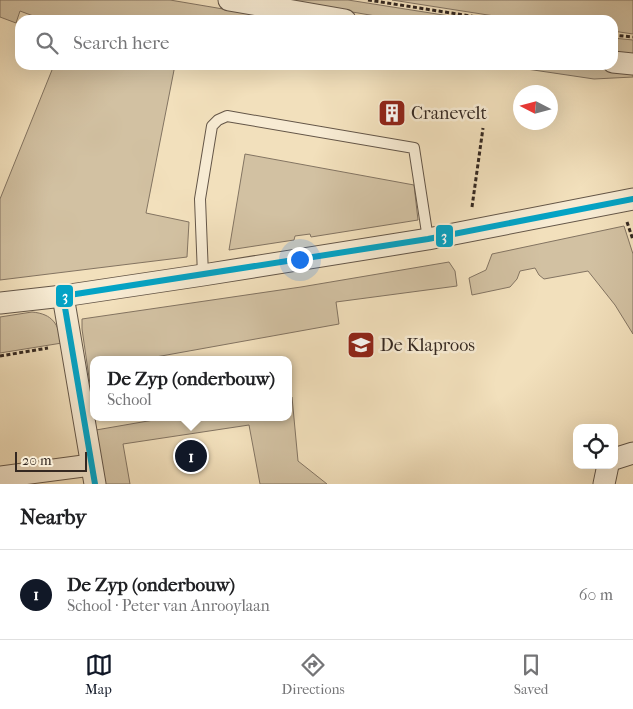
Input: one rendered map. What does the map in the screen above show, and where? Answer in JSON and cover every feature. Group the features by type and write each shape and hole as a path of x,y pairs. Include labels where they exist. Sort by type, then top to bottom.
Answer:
{"street":[{"path":"229,0 316,15"},
{"path":"618,62 633,64"},
{"path":"0,303 63,296 428,239 633,199"},
{"path":"0,477 93,474 63,296"},
{"path":"618,458 633,453"},
{"path":"604,484 607,469"}],"lane":[{"path":"203,275 200,199 212,126 218,120 227,116 414,148 428,239"}],"path":[{"path":"368,0 464,15"},
{"path":"618,36 633,37"},
{"path":"468,231 483,128"},
{"path":"0,356 71,344"}],"shaded area":[{"path":"0,0 170,0 258,15 31,15 20,11 19,15 15,15 15,23 0,17"},
{"path":"282,0 348,0 443,15 370,15"},
{"path":"392,0 633,0 633,34 618,32 618,15 488,15"},
{"path":"618,38 633,40 633,55 618,54"},
{"path":"52,70 174,70 146,213 189,222 187,257 0,280 0,199"},
{"path":"533,70 614,70 633,72 633,77 594,79"},
{"path":"245,154 414,185 418,220 311,237 310,234 295,236 294,240 229,250"},
{"path":"624,226 633,254 633,334 615,305 588,271 544,279 535,268 520,271 517,279 510,287 472,295 469,278 486,270 492,254"},
{"path":"449,262 455,271 457,286 336,302 339,324 161,356 90,356 90,384 82,319 301,287"},
{"path":"32,312 45,315 53,321 59,330 62,343 0,353 0,317"},
{"path":"292,397 298,461 327,484 260,484 249,425 123,444 130,484 105,484 96,430 148,421 292,421"}],"transit line":[{"name":"3","path":"95,484 63,296 428,239 633,199"}],"place":[{"name":"Cranevelt","path":"392,113"},
{"name":"De Klaproos","path":"361,345"},
{"name":"De Zyp (onderbouw)","path":"191,456"}]}
